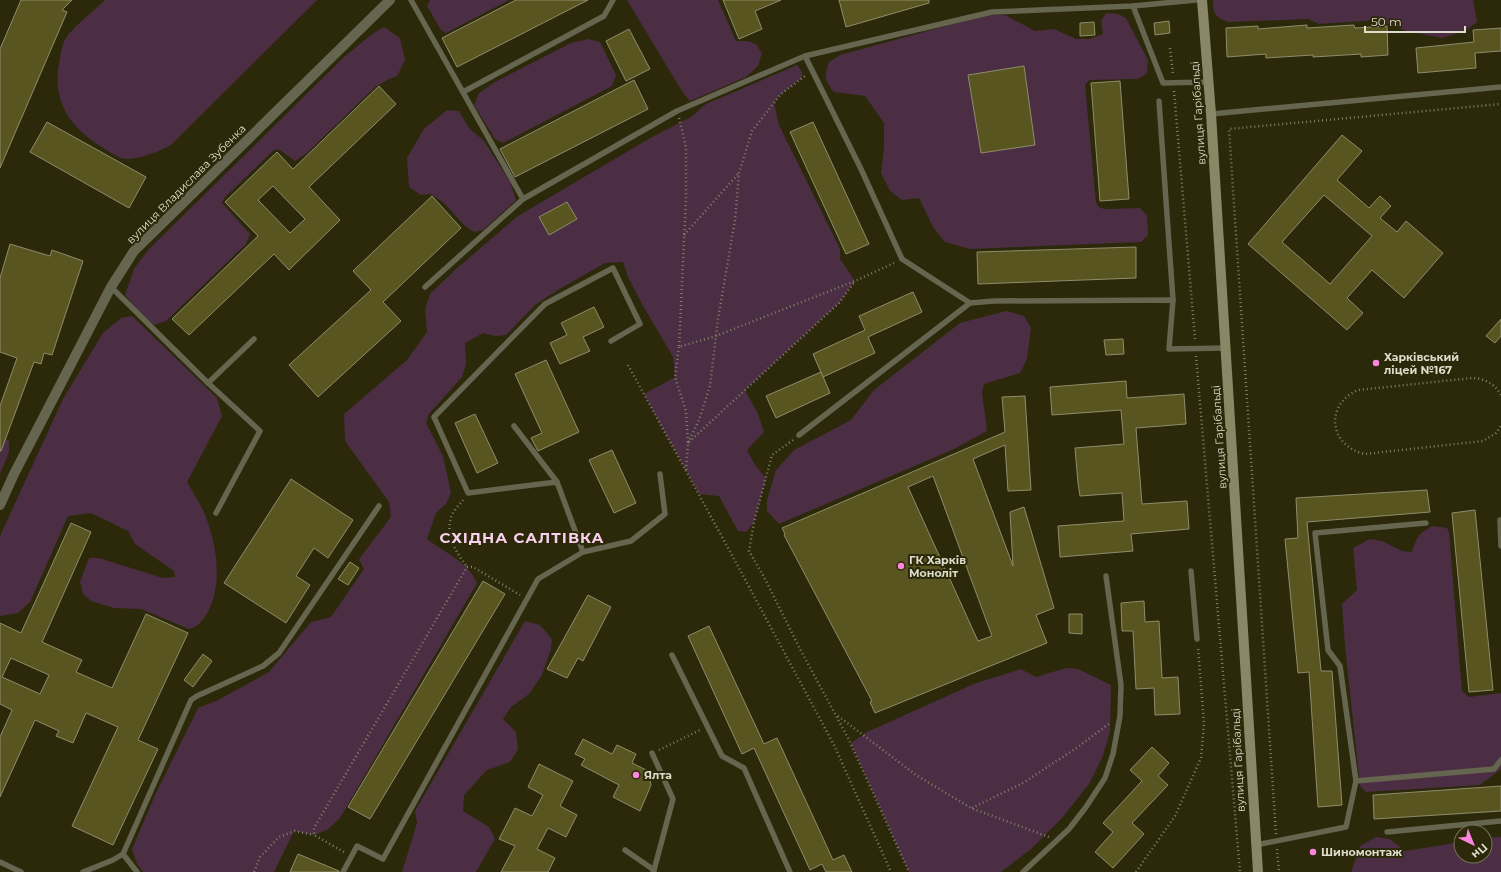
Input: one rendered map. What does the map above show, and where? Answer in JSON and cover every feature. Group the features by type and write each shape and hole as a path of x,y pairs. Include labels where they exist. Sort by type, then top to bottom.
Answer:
{"street":[{"name":"вулиця Владислава Зубенка","path":"0,505 14,474 111,287 134,251 390,0"},
{"name":"вулиця Гарібальді","path":"1202,0 1211,114 1258,872"}],"lane":[{"path":"411,0 523,199"},
{"path":"463,92 604,16 613,0"},
{"path":"425,287 523,199 677,111 805,56 992,12 1133,6 1196,0"},
{"path":"1133,6 1163,83 1208,82"},
{"path":"805,56 861,168 902,259 970,303"},
{"path":"1211,114 1501,87"},
{"path":"1159,101 1172,300 1168,348 1225,348"},
{"path":"557,482 468,493 434,416 545,304 613,268 640,324 611,341"},
{"path":"111,287 208,383 260,431 216,513"},
{"path":"799,435 970,303 1002,301 1172,300"},
{"path":"208,383 254,339"},
{"path":"514,426 557,482 583,552"},
{"path":"343,872 357,846 383,858 538,579 583,552 632,541 666,514 660,474"},
{"path":"82,872 113,860 123,854 191,700 263,666 278,654 379,506"},
{"path":"1500,520 1501,546"},
{"path":"1256,845 1346,827 1356,781 1340,666 1328,650 1316,533 1426,523"},
{"path":"1191,571 1197,639"},
{"path":"1023,872 1069,829 1086,807 1105,778 1112,754 1120,716 1121,685 1106,576"},
{"path":"672,655 722,756 744,768 790,872"},
{"path":"625,850 653,871 673,799 652,753"},
{"path":"1356,781 1494,769 1501,760"},
{"path":"1387,832 1501,821"},
{"path":"123,854 137,872"},
{"path":"0,862 21,872"}],"path":[{"path":"1170,48 1240,872"},
{"path":"688,443 699,420 710,386 716,336 735,220 739,173 752,131 781,94 812,70"},
{"path":"1279,872 1230,129 1501,104"},
{"path":"677,111 686,146 686,198 679,347 675,377 686,411 688,443 686,470"},
{"path":"684,235 739,173"},
{"path":"679,347 716,336 855,281 902,259"},
{"path":"688,443 839,303 855,281"},
{"path":"628,365 834,745 891,872"},
{"path":"1501,395 1495,387 1478,378 1362,390 1349,395 1341,403 1336,415 1335,426 1339,438 1346,446 1357,452 1365,454 1483,441 1496,433 1501,426"},
{"path":"799,435 772,456 754,522 748,551 764,577 800,649 836,714 909,872"},
{"path":"468,493 451,517 449,536 459,556 467,566 473,567 527,600"},
{"path":"314,835 314,828 467,566"},
{"path":"1136,872 1175,816 1201,758 1204,723 1197,639"},
{"path":"836,714 916,775 971,808 1058,840"},
{"path":"971,808 1023,783 1120,716"},
{"path":"652,753 707,726"},
{"path":"254,872 260,857 279,837 294,831 314,835 352,856"}],"shaded area":[{"path":"105,0 317,0 171,145 147,155 126,159 113,154 93,141 73,123 66,112 58,88 61,51 65,40 74,29"},
{"path":"430,0 509,0 446,33 441,30 427,6"},
{"path":"627,0 718,0 736,41 747,41 756,44 762,53 758,66 746,77 690,101 669,70"},
{"path":"1213,0 1473,0 1477,22 1465,31 1442,38 1407,31 1378,20 1319,24 1308,19 1228,22 1218,17 1214,12"},
{"path":"1106,13 1118,14 1126,18 1148,60 1147,73 1138,79 1089,80 1085,85 1096,203 1100,208 1107,209 1140,208 1147,216 1148,235 1141,242 970,249 945,242 933,227 919,198 902,200 890,191 881,173 884,148 884,123 865,96 834,92 828,84 826,78 826,71 829,62 840,55 986,15 1005,15 1035,31 1054,29 1076,39 1090,39 1103,34 1101,21"},
{"path":"384,27 400,38 405,60 397,76 375,87 307,153 295,161 280,150 275,149 224,198 222,203 250,234 246,244 166,321 154,325 139,312 125,295 134,269 148,250 343,58 372,34"},
{"path":"588,39 600,42 616,75 612,86 503,143 495,139 474,105 479,93 495,82 571,43"},
{"path":"797,65 802,72 802,78 781,94 774,103 779,125 840,249 840,259 855,281 839,303 745,390 758,414 764,432 747,450 755,465 766,478 754,522 746,532 738,531 719,496 699,494 644,394 675,377 673,357 642,304 628,277 623,262 605,263 556,291 535,305 506,335 495,336 483,333 465,343 466,364 462,377 429,414 426,423 443,456 451,493 446,504 436,513 427,539 462,563 477,583 340,818 327,830 314,835 294,831 274,872 143,872 137,864 132,849 156,793 198,708 218,700 269,672 311,622 331,617 364,569 359,559 391,517 389,502 345,441 344,414 407,360 427,332 425,309 430,294 455,270 518,216 652,137 691,117 706,104"},
{"path":"447,110 459,111 469,128 484,141 510,182 516,200 483,230 474,232 465,226 443,202 430,194 421,195 409,187 407,158 424,129"},
{"path":"1006,311 1024,316 1031,328 1027,359 1020,373 984,384 982,392 987,431 954,449 779,524 767,511 767,500 776,470 794,450 851,420 874,390 960,323"},
{"path":"132,316 217,398 222,416 187,482 206,518 215,548 217,575 216,589 207,613 199,624 189,629 141,609 114,608 91,601 83,594 80,582 89,558 99,558 163,578 175,577 174,571 135,544 128,531 91,513 68,516 30,602 18,613 0,616 0,536 63,399 103,333 121,318"},
{"path":"0,436 9,441 9,452 0,474"},
{"path":"1433,526 1447,528 1449,532 1462,691 1469,697 1501,693 1501,769 1480,785 1366,792 1360,786 1342,604 1357,590 1353,548 1370,539 1382,541 1402,551 1412,552 1415,542 1419,536"},
{"path":"525,621 540,625 552,639 551,649 542,675 529,694 511,707 503,719 516,732 518,749 510,762 487,770 464,795 463,811 489,827 495,839 476,872 402,872 417,823 415,811"},
{"path":"1066,668 1078,669 1111,685 1110,732 1102,758 1089,784 1061,819 1031,849 1001,872 909,872 851,743 867,732 976,683 1021,669 1036,677"},
{"path":"1376,837 1390,839 1405,851 1453,843 1453,864 1493,864 1493,838 1501,837 1501,872 1352,872 1360,846"}],"building":[{"path":"21,0 72,0 62,10 67,12 0,168 0,49"},
{"path":"516,0 588,0 457,67 442,38"},
{"path":"723,0 781,0 755,11 762,29 739,39"},
{"path":"839,0 929,0 929,3 846,27"},
{"path":"1169,21 1170,33 1155,35 1154,23"},
{"path":"1094,22 1095,35 1080,36 1080,23"},
{"path":"1307,25 1307,28 1354,25 1355,28 1387,26 1388,55 1361,57 1361,54 1313,57 1313,55 1266,58 1266,54 1227,57 1226,28 1258,26 1258,29"},
{"path":"1501,28 1501,51 1475,53 1476,68 1418,73 1416,48 1474,42 1473,30"},
{"path":"629,29 650,69 626,81 606,41"},
{"path":"1024,66 1035,145 981,153 968,75"},
{"path":"634,80 648,109 515,177 500,149"},
{"path":"1120,81 1129,199 1100,201 1091,83"},
{"path":"379,86 396,104 309,187 340,220 289,270 274,254 189,335 172,319 258,236 225,202 277,152 293,169","holes":["273,186 305,219 290,233 258,200"]},
{"path":"47,122 146,177 129,208 30,152"},
{"path":"813,122 869,244 846,254 790,132"},
{"path":"1342,135 1362,151 1337,180 1369,208 1380,196 1391,206 1380,218 1397,232 1406,221 1443,253 1404,298 1372,270 1347,298 1363,313 1347,330 1248,244","holes":["1324,195 1372,236 1330,284 1282,242"]},
{"path":"432,196 461,228 383,302 401,321 318,397 289,365 371,290 353,271"},
{"path":"567,202 577,219 549,235 539,217"},
{"path":"10,244 50,256 52,250 83,261 52,355 44,353 41,364 34,362 0,451 0,406 17,358 0,352 0,278"},
{"path":"1136,247 1136,278 978,284 977,252"},
{"path":"913,292 922,312 868,337 875,353 823,377 813,354 865,330 859,316"},
{"path":"594,307 604,327 583,337 590,351 560,364 550,343 567,335 561,323"},
{"path":"1501,319 1501,336 1495,343 1486,336"},
{"path":"1123,339 1124,354 1106,355 1104,340"},
{"path":"546,360 579,432 538,451 531,438 542,433 515,374"},
{"path":"821,372 830,393 776,418 766,396"},
{"path":"1126,381 1127,398 1184,394 1186,424 1136,428 1142,504 1187,501 1189,529 1131,534 1133,551 1060,557 1058,526 1124,521 1122,493 1080,496 1075,448 1124,444 1121,410 1052,415 1050,387"},
{"path":"1025,396 1031,490 1008,491 1005,445 973,459 1013,566 1010,512 1024,507 1054,608 1036,615 1047,643 875,713 870,702 872,701 784,535 785,534 782,528 1005,432 1002,397","holes":["933,476 992,636 978,641 908,487"]},
{"path":"475,414 498,463 477,473 455,423"},
{"path":"612,450 636,503 614,513 589,460"},
{"path":"291,479 353,520 328,558 314,548 296,576 310,585 286,623 224,583"},
{"path":"1427,490 1430,512 1307,522 1321,671 1332,671 1342,805 1318,807 1309,672 1298,673 1285,539 1298,538 1296,498"},
{"path":"1475,510 1493,690 1469,692 1452,513"},
{"path":"71,523 91,532 42,642 82,660 76,672 112,688 146,614 188,633 138,740 158,749 113,845 72,826 118,727 86,713 73,743 56,736 59,731 35,720 0,797 0,737 12,710 0,704 0,623 21,633","holes":["11,658 49,675 40,694 2,677"]},
{"path":"350,562 359,568 348,585 338,579"},
{"path":"483,581 505,594 370,819 348,807"},
{"path":"588,595 611,607 583,661 578,658 567,678 547,669"},
{"path":"1144,601 1145,622 1159,621 1162,678 1178,677 1180,714 1155,715 1154,688 1136,689 1133,631 1122,631 1121,603"},
{"path":"1069,614 1082,614 1082,634 1069,633"},
{"path":"709,626 764,744 777,738 833,860 844,855 852,872 826,872 822,864 810,870 754,748 742,754 688,636"},
{"path":"203,654 212,661 193,687 184,680"},
{"name":"Ялта","path":"583,739 612,754 617,745 636,754 632,763 648,771 651,785 640,811 613,797 619,785 581,765 585,759 575,754"},
{"path":"1152,747 1169,763 1158,776 1168,785 1132,823 1144,834 1113,868 1095,852 1113,832 1103,823 1142,781 1130,770"},
{"path":"539,764 573,781 560,806 577,815 566,837 548,828 537,849 555,858 548,872 501,872 515,846 499,839 515,808 532,816 543,795 528,787"},
{"path":"1501,786 1501,811 1374,819 1373,795"},
{"path":"298,854 339,871 339,872 290,872"}],"place":[{"name":"Харківський ліцей №167","path":"1376,363"},
{"name":"ГК Харків Моноліт","path":"901,566"},
{"name":"Ялта","path":"636,775"},
{"name":"Шиномонтаж","path":"1313,852"}],"district":[{"name":"СХІДНА САЛТІВКА","path":"522,538"}]}
